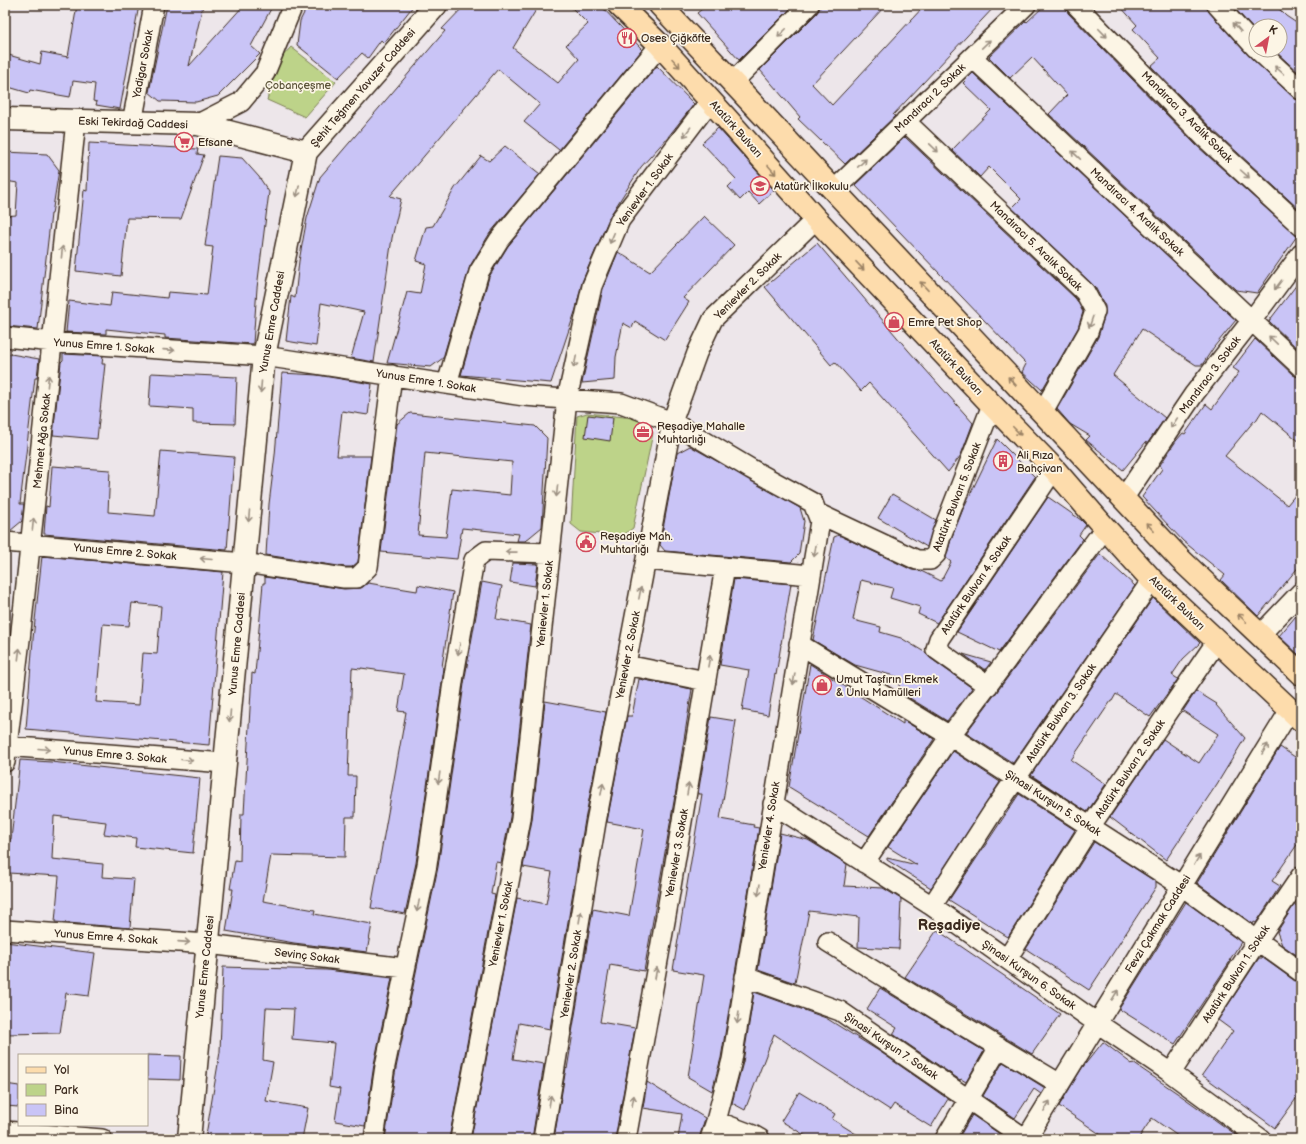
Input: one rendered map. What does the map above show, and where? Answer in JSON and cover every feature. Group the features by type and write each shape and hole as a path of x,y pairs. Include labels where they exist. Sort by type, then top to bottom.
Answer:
{"main road":[{"name":"Atatürk Bulvarı","path":"619,5 660,45 816,219 1054,469 1152,580 1295,715"},
{"path":"660,5 1181,560 1301,674"}],"street":[{"name":"Yadigar Sokak","path":"132,123 154,5"},
{"path":"198,124 241,102 265,72 293,5"},
{"name":"Şehit Teğmen Yavuzer Caddesi","path":"306,152 436,5"},
{"path":"733,82 809,5"},
{"name":"Mandıracı 2. Sokak","path":"834,190 1026,5"},
{"name":"Mandıracı 3. Aralık Sokak","path":"1076,5 1204,137 1301,226"},
{"path":"1217,5 1248,39"},
{"path":"447,384 479,272 483,265 499,240 660,45"},
{"name":"Mandıracı 4. Aralık Sokak","path":"972,57 1301,367"},
{"path":"1267,58 1301,90"},
{"name":"Yenievler 1. Sokak","path":"460,1139 521,819 567,399 592,286 620,220 710,101"},
{"name":"Eski Tekirdağ Caddesi","path":"5,119 198,124 306,152"},
{"name":"Mehmet Ağa Sokak","path":"6,751 31,544 76,121"},
{"name":"Mandıracı 5. Aralık Sokak","path":"906,121 1085,292 1095,311 1088,332 1042,413"},
{"name":"Yunus Emre Caddesi","path":"189,1139 264,356 306,152"},
{"name":"Yenievler 2. Sokak","path":"544,1139 596,822 672,422 697,354 713,319 816,219"},
{"name":"Mandıracı 3. Sokak","path":"1123,499 1194,394 1301,254"},
{"name":"Yunus Emre 1. Sokak","path":"5,337 52,342 264,356 524,396 622,403 672,422 751,469 813,503 817,512"},
{"name":"Yunus Emre 2. Sokak","path":"5,542 244,563 344,578 357,578 368,567 392,376"},
{"name":"Atatürk Bulvarı 5. Sokak","path":"817,512 917,560 930,560 936,554 941,536 992,405"},
{"name":"Atatürk Bulvarı 4. Sokak","path":"988,686 936,649 939,639 1054,469"},
{"name":"Yenievler 4. Sokak","path":"713,1130 732,1060 810,574 820,521 817,512"},
{"path":"864,863 950,736 1105,528"},
{"path":"374,1139 385,1066 427,865 454,675 474,560 486,552 550,553"},
{"path":"646,560 810,574"},
{"name":"Yenievler 3. Sokak","path":"626,1139 668,910 725,567"},
{"name":"Atatürk Bulvarı 3. Sokak","path":"932,906 1015,779 1152,580"},
{"path":"1260,636 1301,592"},
{"name":"Atatürk Bulvarı 2. Sokak","path":"1007,959 1090,827 1217,641"},
{"name":"Şinasi Kurşun 5. Sokak","path":"799,644 950,736 1182,886 1301,972"},
{"path":"626,665 706,681"},
{"name":"Fevzi Çakmak Caddesi","path":"1026,1139 1182,886 1295,715"},
{"name":"Yunus Emre 3. Sokak","path":"6,751 225,763"},
{"name":"Şinasi Kurşun 6. Sokak","path":"773,804 932,906 1097,1024 1171,1073 1261,1139"},
{"name":"Atatürk Bulvarı 1. Sokak","path":"1171,1073 1257,940 1301,876"},
{"name":"Yunus Emre 4. Sokak","path":"5,930 208,944"},
{"path":"828,942 1060,1084"},
{"name":"Sevinç Sokak","path":"208,944 405,968"},
{"name":"Şinasi Kurşun 7. Sokak","path":"745,977 840,1011 1026,1139"},
{"path":"945,1139 999,1047"},
{"path":"713,1130 753,1135 760,1139"},
{"path":"5,1131 102,1139"}],"green space":[{"name":"Çobançeşme","path":"291,47 336,82 305,117 267,100 279,60"},
{"path":"587,413 643,419 653,433 633,528 622,536 581,532 571,524 577,416"}],"building":[{"path":"77,5 139,5 120,109 96,105 97,102 93,101 95,84 73,81 70,97 30,90 29,93 5,86 5,54 40,64 42,52 68,57"},
{"path":"167,5 203,5 189,66 244,5 273,5 251,46 260,54 218,96 196,102 160,101 149,92"},
{"path":"308,5 414,5 384,43 381,40 368,58 362,53 338,78 297,45 300,21"},
{"path":"465,5 539,5 513,48 558,83 579,59 566,45 588,24 569,5 600,5 642,50 559,150 524,122 540,104 498,69 390,196 401,199 392,238 374,362 351,358 364,312 321,303 316,346 286,341 291,296 295,298 299,261 307,218 320,177 445,31 442,29"},
{"path":"707,5 794,5 739,60 697,13"},
{"path":"820,5 886,5 812,84 832,105 925,5 996,5 893,115 895,116 845,164 798,119 800,117 760,70 817,13"},
{"path":"1045,5 1065,5 1068,13 1196,145 1297,236 1257,293 1236,290 1049,114 1067,95 1032,57 1010,78 989,57 1026,21 1027,22"},
{"path":"1119,5 1206,5 1209,12 1248,55 1248,58 1251,58 1294,98 1301,101 1301,211 1212,129 1151,66 1160,58 1133,29 1137,25"},
{"path":"1232,5 1275,5 1286,16 1301,26 1301,75 1283,58 1288,58 1288,18 1248,18 1248,23"},
{"path":"657,66 694,104 668,137 641,167 610,216 582,282 576,309 551,383 461,375 489,277 508,246"},
{"path":"973,73 1236,320 1214,347 1202,365 1196,365 1142,329 1113,375 1165,418 1147,444 1146,442 1123,470 1086,440 1090,436 1070,424 1057,409 1098,337 1105,314 1105,306 1095,287 1012,208 1021,199 989,167 980,177 952,150 991,110 963,83"},
{"path":"718,128 774,190 759,204 748,192 740,200 728,187 736,179 702,143"},
{"path":"905,137 1076,299 1083,312 1078,328 1042,390 1022,372 1026,364 855,185"},
{"path":"89,143 198,149 197,154 204,155 181,219 127,218 121,276 76,271 84,190 87,191"},
{"path":"505,146 540,174 490,233 470,266 443,358 431,367 387,363 407,292 420,294 426,264 416,261 426,227 433,226 455,188 481,156 489,161"},
{"path":"5,152 47,154 59,170 51,214 38,329 5,326 5,290 7,273 5,273 5,216 16,215 18,183 5,181"},
{"path":"218,156 242,158 259,177 269,192 257,288 253,344 165,338 165,335 106,329 106,334 66,332 69,301 110,306 112,292 167,298 168,292 207,295 213,247 205,246"},
{"path":"704,216 734,245 683,298 689,302 665,340 635,321 632,328 623,323 616,357 615,380 582,383 603,289 618,252 650,272"},
{"path":"817,243 908,350 973,423 961,455 948,472 869,383 861,391 835,362 831,365 765,287"},
{"path":"1301,279 1301,352 1269,321"},
{"path":"1255,339 1293,375 1301,378 1301,443 1262,411 1255,422 1254,421 1225,456 1287,505 1301,488 1301,564 1258,616 1221,580 1225,575 1183,541 1142,497 1162,469 1160,465 1176,441 1183,433 1185,434 1206,404 1212,409 1239,372 1233,368"},
{"path":"5,353 39,359 37,378 35,378 20,504 24,504 22,521 10,531 5,531"},
{"path":"63,354 103,356 102,364 105,364 97,439 53,435"},
{"path":"151,373 237,377 235,424 193,423 193,409 149,406"},
{"path":"282,373 317,375 372,384 368,415 342,411 337,456 371,456 358,562 352,567 266,555 269,504"},
{"path":"410,413 535,426 547,438 542,527 525,541 517,541 519,534 462,528 457,559 381,552 397,424","holes":["425,453 512,462 510,495 452,489 446,537 418,535"]},
{"path":"588,415 613,418 610,441 585,437"},
{"path":"997,439 1035,477 937,623 918,614 920,607 890,598 893,588 861,580 853,620 881,627 880,632 901,638 926,653 930,658 972,688 947,721 900,692 898,677 855,665 813,640 834,537 839,535 912,570 921,571 941,581 951,562 946,558 951,539 963,509"},
{"path":"690,446 800,508 804,521 799,554 791,562 665,551 660,545 677,453"},
{"path":"161,451 234,457 227,550 44,534 46,506 49,507 52,466 110,470 108,512 155,516"},
{"path":"892,494 936,520 927,547 878,518"},
{"path":"1048,497 1086,525 1079,535 1083,539 999,652 957,632"},
{"path":"1100,554 1135,586 1013,763 966,733"},
{"path":"42,556 223,572 209,745 26,729 33,639","holes":["132,603 161,606 157,654 143,653 139,705 96,702 103,624 129,626"]},
{"path":"513,563 538,564 535,586 510,582"},
{"path":"265,577 344,589 361,588 368,583 417,591 418,585 453,592 442,667 444,668 416,863 405,914 371,908 406,712 398,711 404,674 352,668 348,776 356,776 355,817 346,817 345,857 271,855 263,901 315,910 314,914 372,924 367,952 294,943 226,931 233,889 230,889 235,860 240,861 241,814 244,814 252,673 255,674 263,583 265,583"},
{"path":"734,579 791,584 768,715 742,710 749,670 720,665"},
{"path":"482,582 502,586 496,619 531,625 510,817 501,863 496,862 491,894 495,895 449,1139 385,1139 396,1068 438,867 465,677"},
{"path":"1153,598 1200,643 1183,659 1172,675 1178,679 1150,717 1116,694 1071,760 1106,784 1087,812 1031,775"},
{"path":"1301,610 1301,657 1279,636"},
{"path":"963,654 991,662 985,670"},
{"path":"810,664 903,724 903,720 934,739 869,836 789,787"},
{"path":"639,679 692,689 644,971 610,965 600,1022 635,1028 615,1139 554,1139 593,909 629,916 644,829 607,822 627,716 632,716"},
{"path":"1196,691 1217,704 1216,705 1245,738 1217,784 1166,860 1110,817 1163,739 1199,763 1218,734 1183,711"},
{"path":"545,701 606,712 585,820 550,1029 519,1023 513,1059 544,1064 532,1139 471,1139 517,898 546,904 552,872 523,867 532,820"},
{"path":"711,717 736,721 720,819 754,825 753,827 759,828 721,1058 712,1091 688,1077 704,975 673,970 702,794 698,794"},
{"path":"1280,747 1301,761 1301,839 1272,881 1280,886 1256,923 1254,922 1253,924 1197,883"},
{"path":"953,751 1000,782 931,888 887,860 887,858 917,865 888,847"},
{"path":"20,760 200,778 193,853 135,847 136,838 104,834 106,822 54,816 52,859 103,864 102,877 134,879 130,928 55,922 59,876 8,873 10,839"},
{"path":"1019,794 1075,830 1008,937 949,900"},
{"path":"780,833 808,840 847,864 844,886 883,888 901,899 899,949 858,947 859,917 809,911 795,983 758,970"},
{"path":"1094,842 1156,882 1156,887 1089,990 1026,949"},
{"path":"1186,902 1241,942 1229,961 1231,960 1175,1044 1119,1009"},
{"path":"1294,905 1301,905 1301,958 1282,945 1277,932"},
{"path":"937,930 1060,1014 1032,1054 905,977"},
{"path":"5,942 95,953 89,996 66,993 60,1033 5,1034"},
{"path":"1259,958 1263,958 1295,981 1301,983 1301,1092 1275,1128 1202,1075 1233,1031 1218,1020"},
{"path":"223,967 327,970 392,978 374,1064 365,1126 335,1121 340,1089 329,1087 334,1043 292,1039 294,1009 266,1008 263,1060 273,1062 266,1101 308,1108 302,1139 229,1139 206,1135 220,1052"},
{"path":"880,988 984,1051 966,1082 961,1079 960,1080 893,1034 897,1028 867,1009"},
{"path":"754,992 826,1018 882,1053 948,1099 931,1127 894,1104 890,1110 774,1034 745,1110 732,1103 743,1062"},
{"path":"1103,1042 1132,1064 1133,1063 1180,1095 1242,1139 1182,1139 1152,1118 1138,1139 1107,1139 1059,1106 1082,1068"},
{"path":"148,1055 181,1056 180,1080 148,1079"},
{"path":"1003,1062 1045,1088 1041,1094 1034,1089 1015,1118 983,1096"},
{"path":"647,1082 705,1118 699,1139 678,1139 682,1114 643,1108"},
{"path":"5,1084 18,1086 18,1107 5,1106"},
{"path":"799,1092 835,1114 832,1119 864,1139 811,1139 781,1121"},
{"path":"972,1115 1004,1137 1002,1139 958,1139"}],"place":[{"name":"Oses Çiğköfte","path":"627,38"},
{"name":"Efsane","path":"184,142"},
{"name":"Atatürk İlkokulu","path":"760,186"},
{"name":"Emre Pet Shop","path":"894,322"},
{"name":"Reşadiye Mahalle Muhtarlığı","path":"643,432"},
{"name":"Ali Rıza Bahçivan","path":"1003,461"},
{"name":"Reşadiye Mah. Muhtarlığı","path":"586,542"},
{"name":"Umut Taşfırın Ekmek & Unlu Mamülleri","path":"822,685"}],"district":[{"name":"Reşadiye","path":"949,925"}]}
